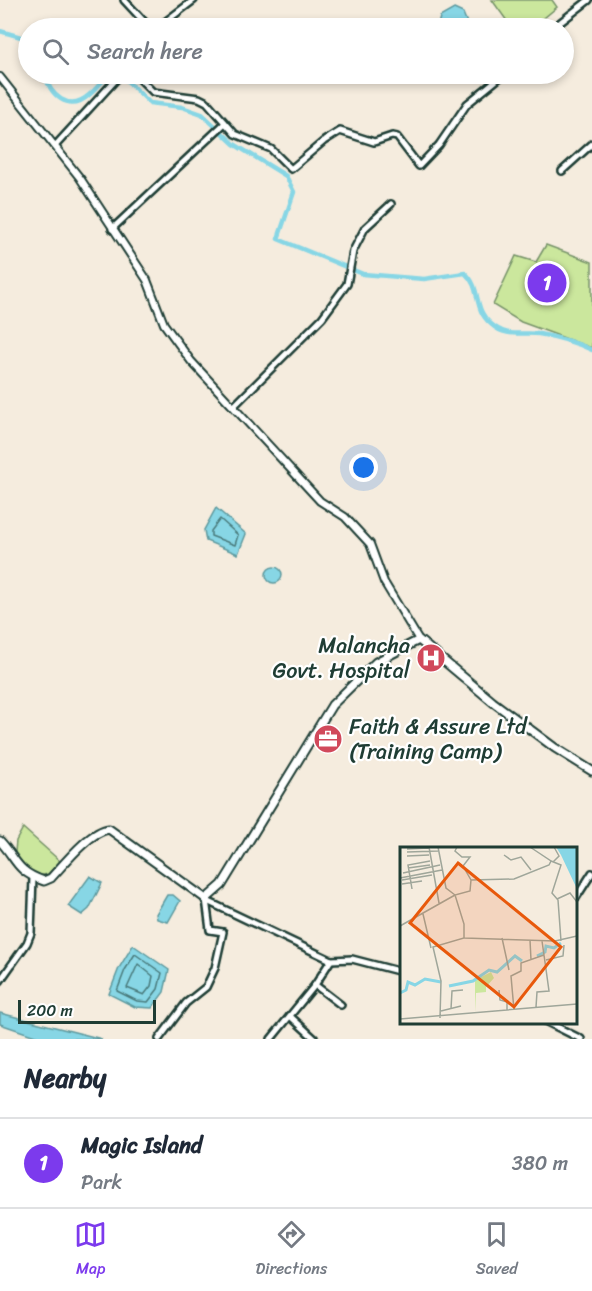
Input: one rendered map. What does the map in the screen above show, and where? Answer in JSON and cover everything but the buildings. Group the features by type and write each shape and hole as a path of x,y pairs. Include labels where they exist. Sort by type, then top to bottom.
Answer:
{"main road":[{"path":"0,841 13,862 33,878 44,881 51,878 102,830 109,830 206,900 222,885 332,705 376,662 419,640 493,702 555,748 592,771"}],"street":[{"path":"124,0 141,18"},
{"path":"170,18 194,0"},
{"path":"566,18 589,0"},
{"path":"0,77 55,146 147,280 164,324 191,361 320,501 345,517 363,534 370,544 384,582 419,640"},
{"path":"55,146 112,84"},
{"path":"145,84 153,92 200,98 207,102 235,134 272,149 291,169 324,141 340,131 375,142 392,136 398,137 419,166 439,145 467,104 492,84"},
{"path":"112,229 225,123"},
{"path":"562,171 592,144"},
{"path":"234,406 322,318 347,284 353,251 365,228 391,204"},
{"path":"577,896 592,873"},
{"path":"0,981 27,943 31,933 33,878"},
{"path":"206,900 331,960 352,959 400,971"},
{"path":"159,1038 186,1003 206,987 215,968 223,932 210,930 206,900"},
{"path":"271,1039 315,985 331,960"},
{"path":"315,985 341,1005"},
{"path":"290,1016 315,1039"},
{"path":"549,1024 581,1039"}],"green space":[{"path":"492,0 552,0 557,7 544,18 505,18"},
{"path":"546,245 592,262 592,348 521,322 493,305 516,256 536,262"},
{"path":"23,828 60,861 48,874 33,877 14,862 16,841"}],"water":[{"path":"454,9 463,13 465,18 440,18"},
{"path":"216,508 246,534 238,554 206,541 204,530"},
{"path":"274,567 280,569 282,575 280,581 274,583 268,581 266,575 268,569"},
{"path":"90,876 102,883 89,909 82,915 68,906"},
{"path":"167,895 173,895 180,901 168,922 157,919 156,914"},
{"path":"133,945 169,970 164,992 152,1008 135,1007 109,994 119,968"},
{"path":"0,1013 102,1039 44,1039 0,1024"}],"waterway":[{"path":"0,31 18,36"},
{"path":"48,84 55,95 67,102 82,100 100,84"},
{"path":"130,84 150,103 182,107 202,114 234,144 286,176 294,192 278,239 363,274 424,279 465,273 474,285 485,318 497,328 514,334 539,334 553,337 592,350"}],"place":[{"name":"Magic Island","path":"547,283"},
{"name":"Malancha Govt. Hospital","path":"431,658"},
{"name":"Faith & Assure Ltd (Training Camp)","path":"328,739"}]}
